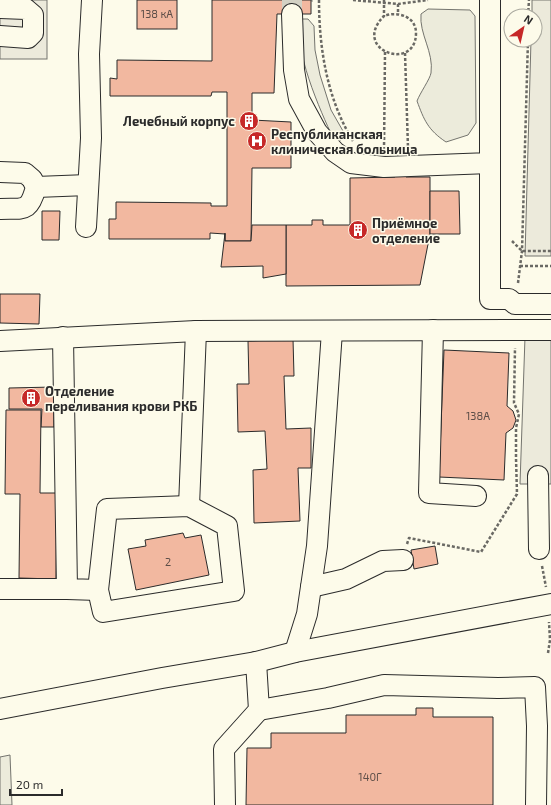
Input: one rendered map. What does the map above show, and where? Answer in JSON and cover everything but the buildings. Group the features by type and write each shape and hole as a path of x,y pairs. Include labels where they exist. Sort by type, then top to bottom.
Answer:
{"street":[{"path":"86,227 91,138 89,54 92,0"},
{"path":"490,0 490,299 551,294"},
{"path":"0,8 26,9 33,15 33,33 28,38 0,36"},
{"path":"292,14 294,70 299,99 316,132 335,152 351,164 384,167 490,163"},
{"path":"0,172 25,173 32,179 36,187 32,202 24,208 0,210"},
{"path":"36,187 88,185"},
{"path":"513,297 515,304 551,304"},
{"path":"295,652 307,614 321,508 332,330"},
{"path":"433,330 430,493 476,496"},
{"path":"0,341 196,331 551,330"},
{"path":"188,506 196,331"},
{"path":"63,337 67,589"},
{"path":"538,476 539,549"},
{"path":"188,506 227,526 234,591 103,612 98,590 107,509 188,506"},
{"path":"311,587 346,579 383,561 403,560"},
{"path":"0,589 98,590"},
{"path":"0,709 162,678 256,662 295,652 551,604"},
{"path":"256,662 259,710"},
{"path":"225,805 224,748 259,710 328,698 384,685 498,688 535,687 544,726 536,805"}],"path":[{"path":"319,0 319,35 322,59 342,120 357,145"},
{"path":"353,0 384,4 405,4 428,0"},
{"path":"384,0 384,16"},
{"path":"398,4 398,13"},
{"path":"398,13 407,17 414,25 416,33 415,42 405,53 394,55 385,52 375,41 374,32 378,23 384,16 398,13"},
{"path":"513,297 522,251 528,48"},
{"path":"384,167 385,52"},
{"path":"405,53 409,167"},
{"path":"512,241 522,251 551,251"},
{"path":"520,266 551,266"},
{"path":"403,560 409,538 481,552 517,494 516,428 519,414 514,403 515,330"}],"shaded area":[{"path":"0,0 47,0 47,59 0,59"},
{"path":"532,0 551,0 551,256 525,256 531,48 543,48 543,8 532,8"},
{"path":"428,9 470,10 475,16 476,123 468,135 446,142 440,138 427,124 417,101 431,73 430,58 421,21 421,14"},
{"path":"302,19 308,19 314,26 315,50 320,75 331,110 343,131 343,137 339,142 333,138 309,79 301,45 300,31"},
{"path":"525,337 551,338 551,484 520,484"},
{"path":"10,755 12,805 0,805 0,757"}],"tunnel":[{"path":"292,0 292,14"}],"place":[{"name":"Лечебный корпус","path":"249,121"},
{"name":"Республиканская клиническая больница","path":"257,141"},
{"name":"Приёмное отделение","path":"358,230"},
{"name":"Отделение переливания крови РКБ","path":"31,398"}]}
